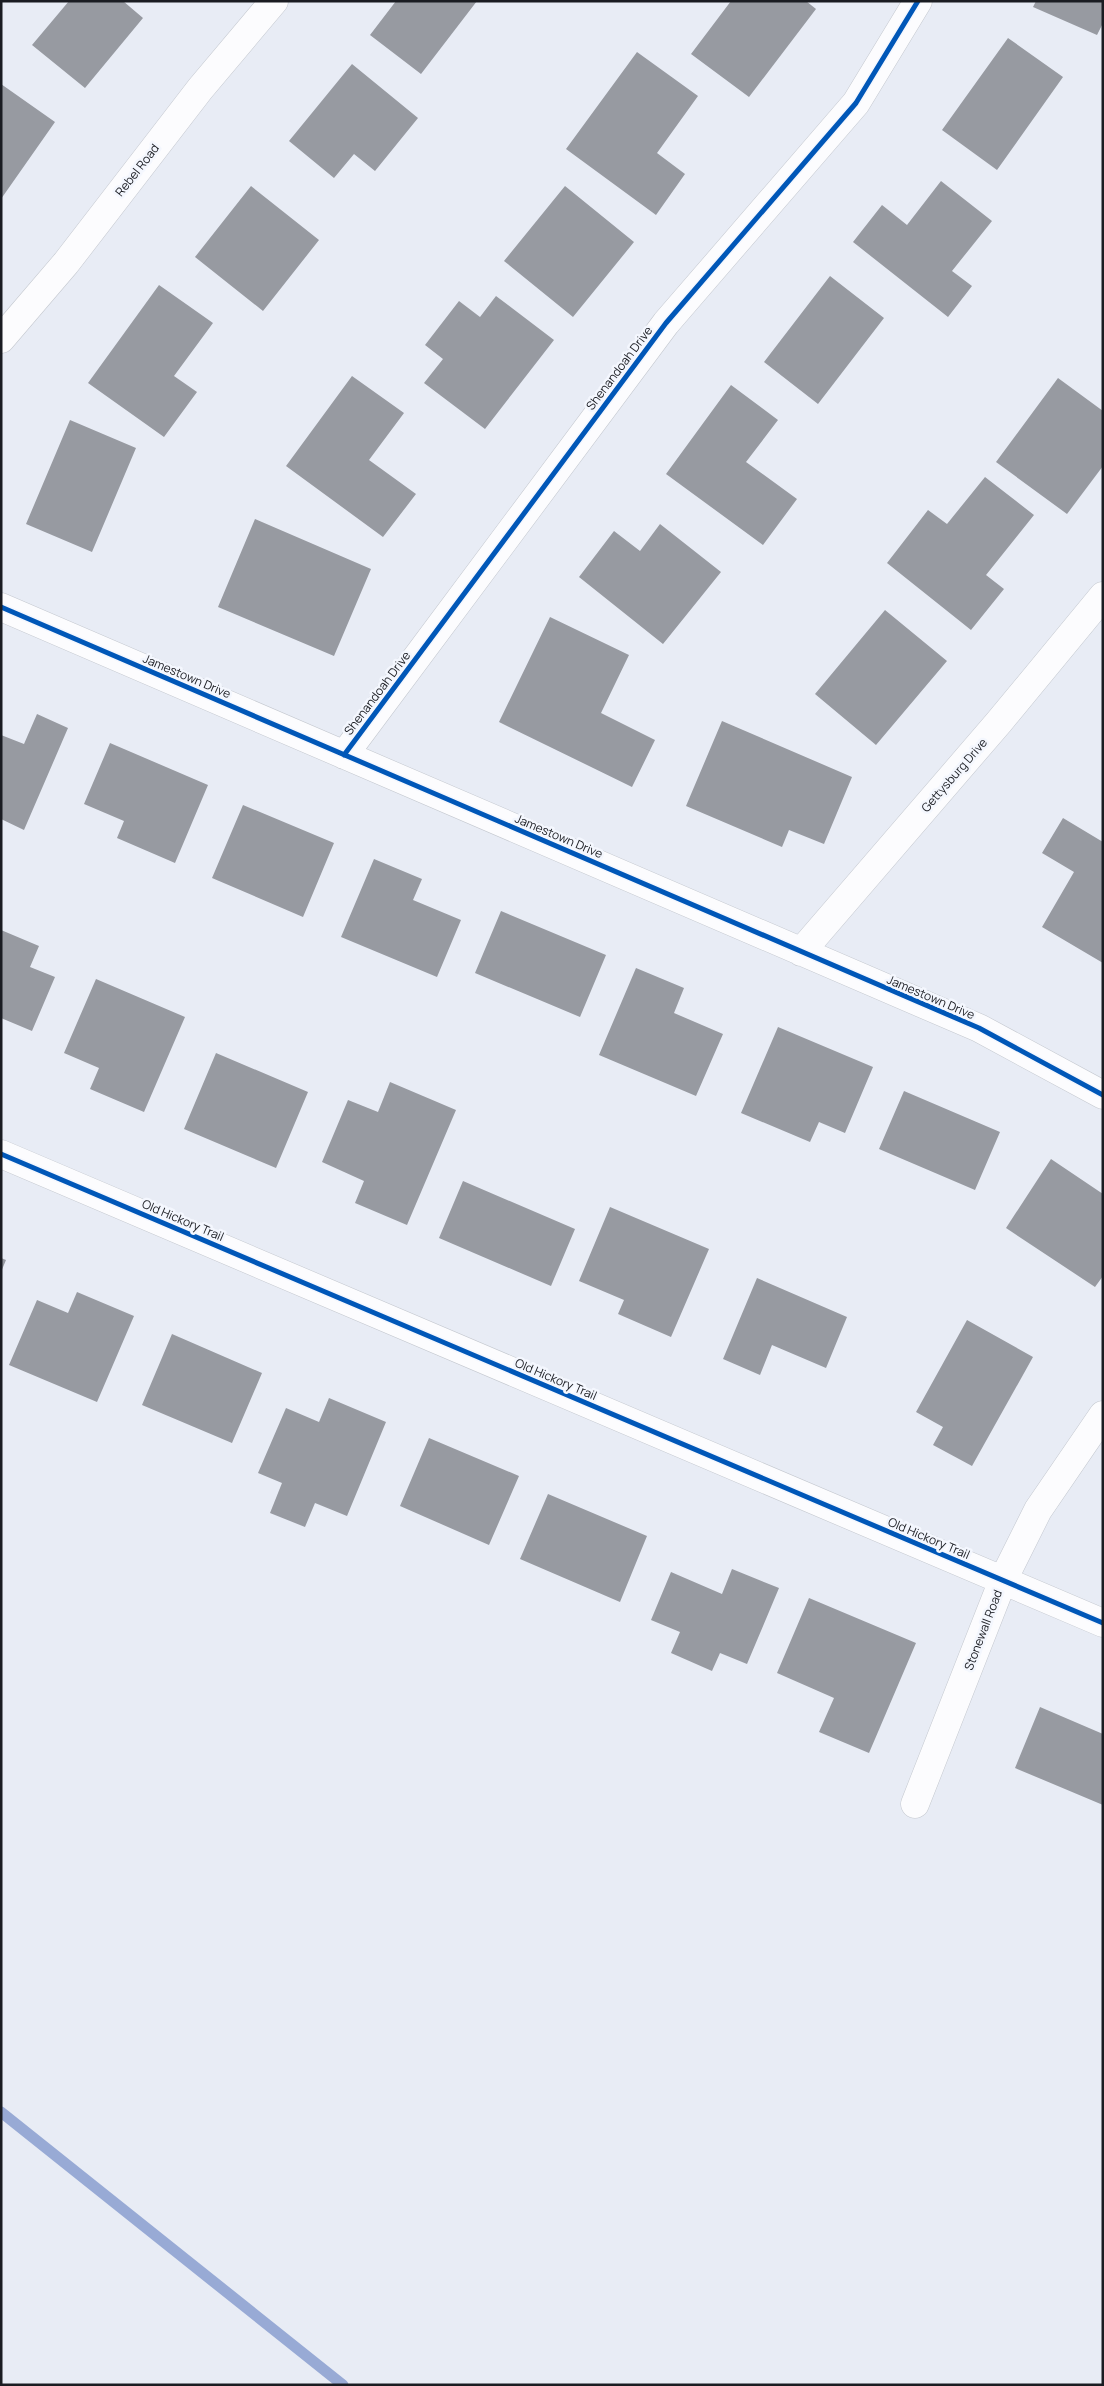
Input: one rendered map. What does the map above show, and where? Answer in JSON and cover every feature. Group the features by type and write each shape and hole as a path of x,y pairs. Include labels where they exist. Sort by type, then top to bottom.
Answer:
{"street":[{"name":"Rebel Road","path":"1,339 66,263 200,89 274,1"},
{"name":"Shenandoah Drive","path":"344,755 666,323 856,103 918,1"},
{"name":"Gettysburg Drive","path":"801,952 999,722 1103,596"},
{"name":"Jamestown Drive","path":"1,607 979,1028 1103,1095"},
{"name":"Old Hickory Trail","path":"1,1154 1103,1623"},
{"name":"Stonewall Road","path":"915,1804 1003,1580 1038,1510 1103,1415"}],"building":[{"path":"69,1 123,1 143,18 85,88 32,45"},
{"path":"396,1 477,1 421,74 370,35"},
{"path":"731,1 806,1 816,9 749,97 691,54"},
{"path":"1036,1 1103,1 1103,23 1097,35 1033,7"},
{"path":"1008,38 1063,77 997,170 942,130"},
{"path":"637,52 698,96 657,153 685,174 656,215 566,149"},
{"path":"352,64 418,118 375,171 354,154 334,178 289,141"},
{"path":"1,84 55,122 1,199"},
{"path":"941,181 992,221 952,271 972,286 948,317 853,242 882,205 907,225"},
{"path":"251,186 319,240 263,311 195,257"},
{"path":"565,186 634,242 573,317 504,261"},
{"path":"830,276 884,318 818,404 764,362"},
{"path":"159,285 213,323 174,376 197,392 164,437 88,383"},
{"path":"496,296 554,340 485,429 424,383 443,359 425,345 459,301 480,317"},
{"path":"352,376 404,413 369,460 416,494 383,537 286,466"},
{"path":"1058,378 1103,411 1103,466 1067,514 996,462"},
{"path":"731,385 778,420 746,462 797,499 763,545 666,474"},
{"path":"70,420 136,448 92,552 26,524"},
{"path":"985,477 1034,515 986,575 1004,589 971,630 887,563 928,510 947,524"},
{"path":"255,519 371,569 334,656 218,607"},
{"path":"660,524 721,572 663,644 579,577 614,531 640,551"},
{"path":"885,610 947,661 876,745 815,694"},
{"path":"550,617 629,655 601,713 655,740 632,787 499,722"},
{"path":"37,714 68,728 24,830 1,819 1,735 24,744"},
{"path":"722,721 852,777 824,844 789,830 782,847 686,806"},
{"path":"110,743 208,785 175,863 117,838 124,821 84,804"},
{"path":"243,805 334,843 303,917 212,878"},
{"path":"1063,818 1103,842 1103,963 1042,927 1074,872 1042,853"},
{"path":"374,859 422,879 413,900 461,920 437,977 341,937"},
{"path":"501,911 606,955 580,1017 475,973"},
{"path":"1,930 39,946 30,967 55,977 32,1031 1,1018"},
{"path":"636,968 684,988 674,1013 723,1034 696,1096 599,1055"},
{"path":"96,979 185,1017 144,1112 90,1089 99,1068 64,1053"},
{"path":"778,1027 873,1067 845,1133 819,1122 810,1142 741,1113"},
{"path":"216,1053 308,1092 276,1168 184,1129"},
{"path":"390,1082 456,1110 407,1225 355,1203 364,1181 322,1162 348,1100 378,1112"},
{"path":"904,1091 1000,1132 975,1190 879,1149"},
{"path":"1051,1159 1103,1194 1103,1276 1095,1287 1006,1228"},
{"path":"463,1181 575,1229 551,1286 439,1238"},
{"path":"610,1207 709,1249 671,1337 618,1314 624,1300 579,1281"},
{"path":"1,1258 6,1260 1,1272"},
{"path":"757,1278 847,1317 826,1368 772,1345 760,1375 723,1359"},
{"path":"77,1292 134,1316 97,1402 9,1365 37,1300 68,1313"},
{"path":"967,1320 1033,1357 972,1466 933,1445 943,1427 916,1412"},
{"path":"172,1334 262,1373 232,1443 142,1405"},
{"path":"329,1398 386,1422 347,1516 315,1503 305,1527 270,1513 282,1483 258,1473 286,1408 319,1422"},
{"path":"429,1438 519,1476 489,1545 400,1506"},
{"path":"548,1494 647,1536 620,1602 520,1559"},
{"path":"732,1569 779,1588 747,1664 720,1653 712,1671 671,1653 680,1632 651,1620 671,1572 722,1594"},
{"path":"809,1598 916,1643 869,1753 819,1732 834,1698 777,1673"},
{"path":"1040,1707 1103,1734 1103,1805 1015,1768"}],"waterway":[{"path":"1,2112 343,2385"}],"cycle path":[{"path":"344,755 666,323 856,103 918,1"},
{"path":"1,607 979,1028 1103,1095"},
{"path":"1,1154 1103,1623"}]}
